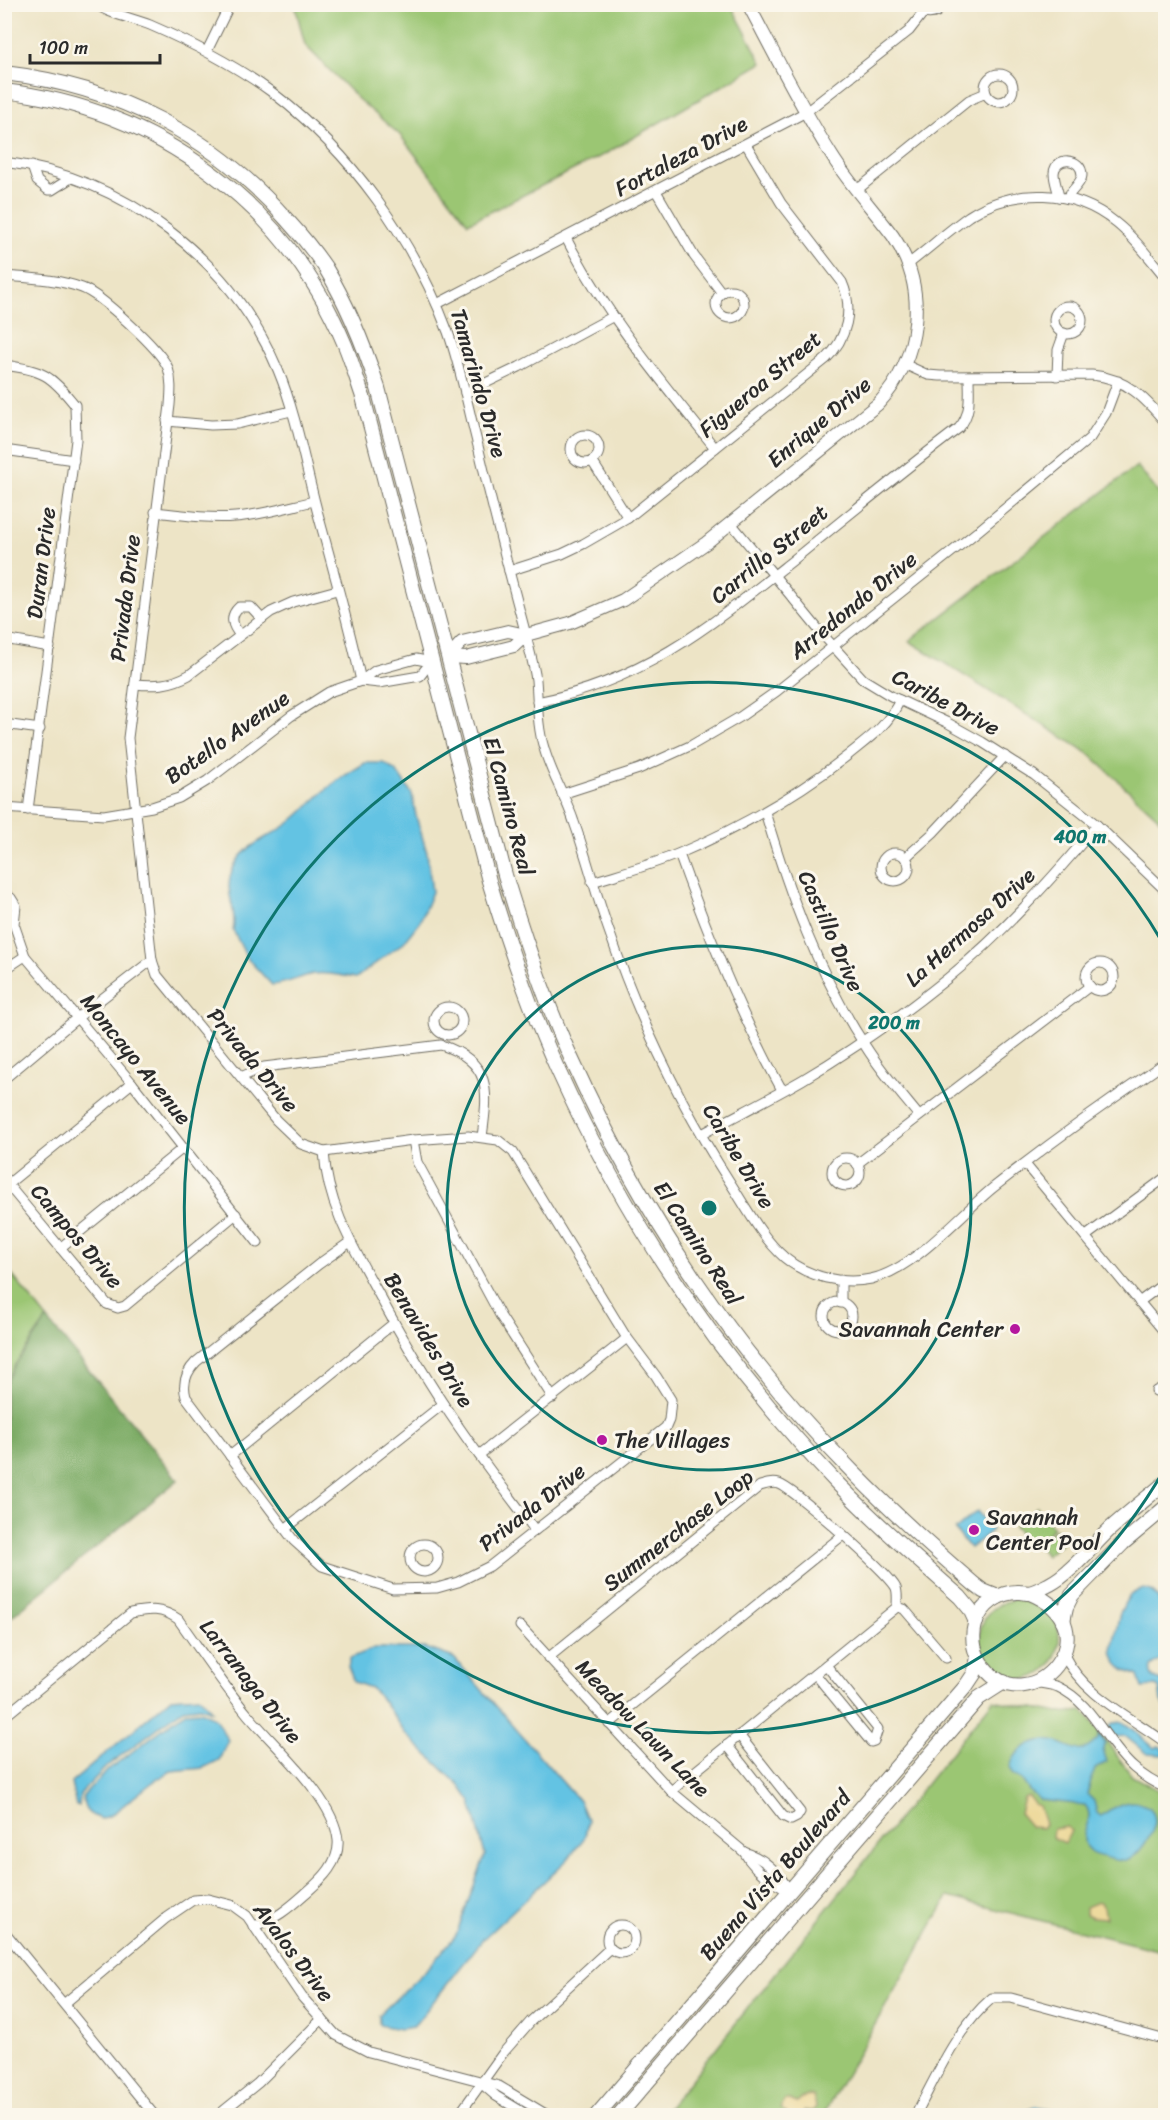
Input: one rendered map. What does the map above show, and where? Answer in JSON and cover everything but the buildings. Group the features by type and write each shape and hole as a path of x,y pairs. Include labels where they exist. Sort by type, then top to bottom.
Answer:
{"main road":[{"name":"El Camino Real","path":"4,73 60,83 106,95 153,115 206,146 267,197 323,265 362,339 378,388 447,657 505,875 524,937 550,1006 596,1110 662,1229 735,1336 771,1382 844,1464 903,1522 975,1585 998,1597"},
{"name":"El Camino Real","path":"4,91 52,99 99,111 142,130 195,161 228,185 254,209 284,243 313,283 346,345 363,397 474,829 510,948 533,1012 581,1120 650,1242 722,1348 758,1393 837,1482 891,1535 960,1597 970,1609 976,1622"},
{"path":"431,662 447,657"},
{"path":"1030,1593 1052,1583 1110,1529 1166,1482"},
{"path":"1063,1621 1072,1595 1123,1543 1166,1507"},
{"path":"891,1535 903,1522"},
{"path":"1110,1529 1123,1543"},
{"path":"1008,1593 1030,1593 1044,1598 1056,1608 1063,1621 1066,1634 1064,1655 1057,1667 1035,1683 1020,1685 1004,1682 984,1668 978,1658 973,1634 976,1622 981,1612 998,1597 1008,1593"},
{"name":"Buena Vista Boulevard","path":"596,2115 966,1686 974,1674 978,1658"},
{"name":"Buena Vista Boulevard","path":"618,2115 979,1698 1004,1682"},
{"path":"789,1891 802,1902"}],"street":[{"name":"Tamarindo Drive","path":"96,4 207,51 273,93 317,131 346,163 398,231 412,253 449,334 526,635"},
{"path":"207,51 230,4"},
{"name":"Enrique Drive","path":"447,657 462,642 508,631 526,635 570,623 624,600 678,564 731,524 878,404 906,364 915,330 916,312 908,265 894,238 834,160 748,4"},
{"path":"917,4 923,13"},
{"name":"Fortaleza Drive","path":"437,304 806,112 909,31 923,13 937,12 943,4"},
{"path":"857,190 969,100 986,93"},
{"name":"Figueroa Street","path":"509,571 562,554 628,518 826,359 838,344 847,322 847,300 842,282 774,194 746,144"},
{"path":"4,162 32,166 71,178 122,200 145,213 180,239 207,265 231,291 256,327 278,371 291,411 361,681"},
{"path":"32,166 37,181 48,190 52,190 71,178"},
{"path":"656,191 694,256 722,293"},
{"path":"908,265 959,224 993,204 1038,195 1063,197 1102,212 1134,240 1166,278"},
{"path":"566,238 612,317 715,448"},
{"name":"Privada Drive","path":"4,276 71,284 89,291 159,353 167,367 171,381 128,738 152,960 157,975 276,1120 295,1139 307,1147 324,1152 412,1140 468,1136 498,1140 513,1152 627,1338 671,1400 666,1427 490,1566 479,1572 437,1588 393,1589 322,1566 294,1541 186,1397 184,1389 190,1368 310,1271 350,1242"},
{"path":"465,393 612,317"},
{"path":"1057,376 1058,350 1064,333"},
{"path":"906,364 928,375 969,377 1092,375 1118,381 1131,387 1166,423"},
{"name":"Duran Drive","path":"4,365 38,371 47,375 75,405 74,460 28,810"},
{"name":"Carrillo Street","path":"537,702 589,689 626,674 666,654 726,614 959,428 967,416 969,407 969,377"},
{"name":"Arredondo Drive","path":"562,794 639,769 717,731 762,702 834,647 1090,438 1106,413 1118,381"},
{"path":"167,421 231,424 291,411"},
{"path":"4,450 74,460"},
{"path":"592,461 628,518"},
{"path":"155,512 216,518 234,517 270,512 314,501"},
{"name":"Caribe Drive","path":"731,524 862,678 900,700 946,722 1034,775 1097,825 1166,891"},
{"path":"135,684 164,685 177,682 271,612 293,602 338,590"},
{"path":"240,635 232,619 239,607 250,607 262,619"},
{"name":"Caribe Drive","path":"526,635 536,679 544,749 574,821 610,934 647,1024 679,1094 702,1134 764,1234 787,1260 817,1275 841,1280 872,1278 888,1274 903,1265 993,1188 1098,1108 1166,1062"},
{"path":"4,639 50,647"},
{"name":"Botello Avenue","path":"4,808 104,815 135,811 178,798 207,781 315,699 361,681 376,670 416,658 431,662 420,676 379,683 361,681"},
{"path":"592,882 679,854 765,812 812,782 882,728 900,700"},
{"path":"4,724 40,729"},
{"path":"905,858 933,833 1005,756"},
{"name":"Castillo Drive","path":"765,812 801,920 828,980 862,1041 919,1116"},
{"name":"La Hermosa Drive","path":"702,1134 801,1080 862,1041 948,978 1052,878 1097,825"},
{"path":"679,854 718,960 759,1049 782,1090"},
{"name":"Moncayo Avenue","path":"4,893 16,906 14,924 25,956 132,1083 258,1243"},
{"path":"4,970 25,956"},
{"path":"4,1078 152,960"},
{"path":"857,1164 1090,986"},
{"path":"441,1045 445,1034"},
{"path":"240,1077 264,1067 441,1045 456,1050 466,1058 474,1065 484,1081 487,1093 482,1137"},
{"path":"6,1182 132,1083"},
{"path":"412,1140 417,1162 501,1317 553,1398"},
{"path":"60,1248 183,1148"},
{"name":"Benavides Drive","path":"324,1152 334,1205 350,1242 394,1323 443,1404 478,1455 535,1530"},
{"path":"1025,1164 1166,1334"},
{"path":"1086,1236 1166,1177"},
{"name":"Campos Drive","path":"6,1182 107,1304 118,1308 125,1306 236,1214"},
{"path":"840,1303 841,1280"},
{"path":"1139,1302 1166,1282"},
{"path":"230,1456 394,1323"},
{"path":"478,1455 627,1338"},
{"path":"1156,1391 1166,1386"},
{"path":"285,1529 443,1404"},
{"name":"Summerchase Loop","path":"548,1658 751,1493 767,1483 779,1484 880,1568 896,1589 897,1607"},
{"path":"609,1724 843,1535"},
{"path":"420,1589 421,1571"},
{"path":"671,1791 897,1607 904,1609 946,1658"},
{"name":"Larranaga Drive","path":"4,1717 131,1613 155,1609 168,1612 178,1619 248,1714 306,1780 331,1816 338,1840 336,1857 323,1878 280,1916 253,1926"},
{"name":"Meadow Lawn Lane","path":"520,1626 671,1791 744,1852 749,1862 775,1884 789,1891"},
{"path":"1064,1655 1070,1668 1083,1684 1164,1742"},
{"path":"815,1674 871,1742 874,1741 878,1729 826,1665"},
{"path":"1035,1683 1062,1689 1083,1706 1133,1767 1153,1782 1166,1788"},
{"path":"727,1745 783,1816 791,1820 797,1817 800,1812 739,1735"},
{"name":"Avalos Drive","path":"65,2003 165,1919 192,1900 208,1899 232,1905 247,1916 302,1997 336,2035 369,2052 499,2086 549,2115"},
{"path":"4,1931 155,2115"},
{"path":"458,2115 480,2082 531,2021 610,1948"},
{"path":"915,2115 970,2019 992,1998 1011,1998 1166,2040"},
{"path":"217,2115 258,2083 322,2019"},
{"name":"Avalos Drive","path":"480,2082 496,2096 529,2115"}],"green space":[{"path":"295,5 731,5 762,63 605,154 468,223 400,135 359,100 305,45"},
{"path":"1137,466 1165,501 1165,824 1088,753 909,641"},
{"path":"5,1266 47,1319 15,1365 5,1385"},
{"path":"47,1319 178,1480 5,1622 5,1385 15,1365"},
{"path":"1037,1507 1054,1528 1031,1547 1014,1526"},
{"path":"1057,1529 1066,1539 1046,1556 1038,1545"},
{"path":"1021,1598 1042,1606 1054,1619 1059,1634 1057,1650 1051,1664 1039,1674 1024,1679 1007,1676 992,1668 981,1648 980,1637 981,1627 991,1611 1010,1600"},
{"path":"993,1700 1059,1713 1084,1711 1132,1776 1165,1794 1165,1952 948,1897 823,2115 662,2116"}],"sand":[{"path":"1028,1796 1034,1804 1039,1806 1045,1824 1042,1828 1031,1827 1020,1814 1024,1798"},
{"path":"1067,1827 1071,1831 1065,1843 1052,1837 1053,1829"},
{"path":"1098,1902 1104,1907 1106,1918 1086,1914 1086,1907"},
{"path":"810,2095 814,2097 816,2107 812,2111 804,2110 803,2115 789,2115 780,2108 785,2100 797,2103"}],"water":[{"path":"365,763 384,763 397,772 412,794 427,853 432,892 420,921 404,942 356,978 319,974 272,985 247,958 233,930 234,915 229,886 232,871 242,855 256,843 288,824 333,784"},
{"name":"Savannah Center Pool","path":"977,1511 992,1530 970,1548 955,1530"},
{"path":"1141,1589 1150,1591 1162,1605 1166,1638 1165,1657 1151,1667 1151,1670 1155,1678 1165,1680 1165,1706 1161,1701 1159,1688 1156,1686 1142,1688 1138,1676 1124,1669 1113,1656 1112,1650 1120,1613 1130,1595"},
{"path":"375,1648 426,1648 454,1658 580,1802 588,1821 585,1837 568,1859 484,1938 413,2027 400,2029 379,2025 379,2015 429,1967 456,1935 485,1855 471,1802 460,1786 405,1733 371,1688 354,1682 348,1667 350,1658"},
{"path":"199,1696 212,1711 200,1707 183,1709 107,1766 80,1794 79,1806 76,1806 71,1783 171,1698"},
{"path":"200,1711 215,1718 228,1740 219,1760 203,1768 171,1771 111,1815 101,1819 87,1811 83,1796 109,1769 185,1712"},
{"path":"1122,1722 1155,1748 1159,1746 1165,1751 1162,1755 1147,1754 1125,1736 1115,1737 1108,1728 1114,1723"},
{"path":"1099,1734 1105,1743 1103,1749 1107,1762 1095,1769 1087,1794 1094,1801 1097,1813 1101,1816 1124,1803 1137,1802 1150,1808 1155,1817 1154,1826 1145,1844 1126,1861 1118,1861 1090,1852 1084,1839 1089,1817 1085,1805 1040,1800 1030,1792 1022,1780 1012,1774 1010,1767 1018,1753 1030,1744 1045,1740 1083,1749 1096,1741"},
{"path":"1036,2106 1082,2115 1024,2115"}],"place":[{"name":"Savannah Center","path":"1015,1329"},
{"name":"The Villages","path":"602,1440"},
{"name":"Savannah Center Pool","path":"974,1530"}]}
